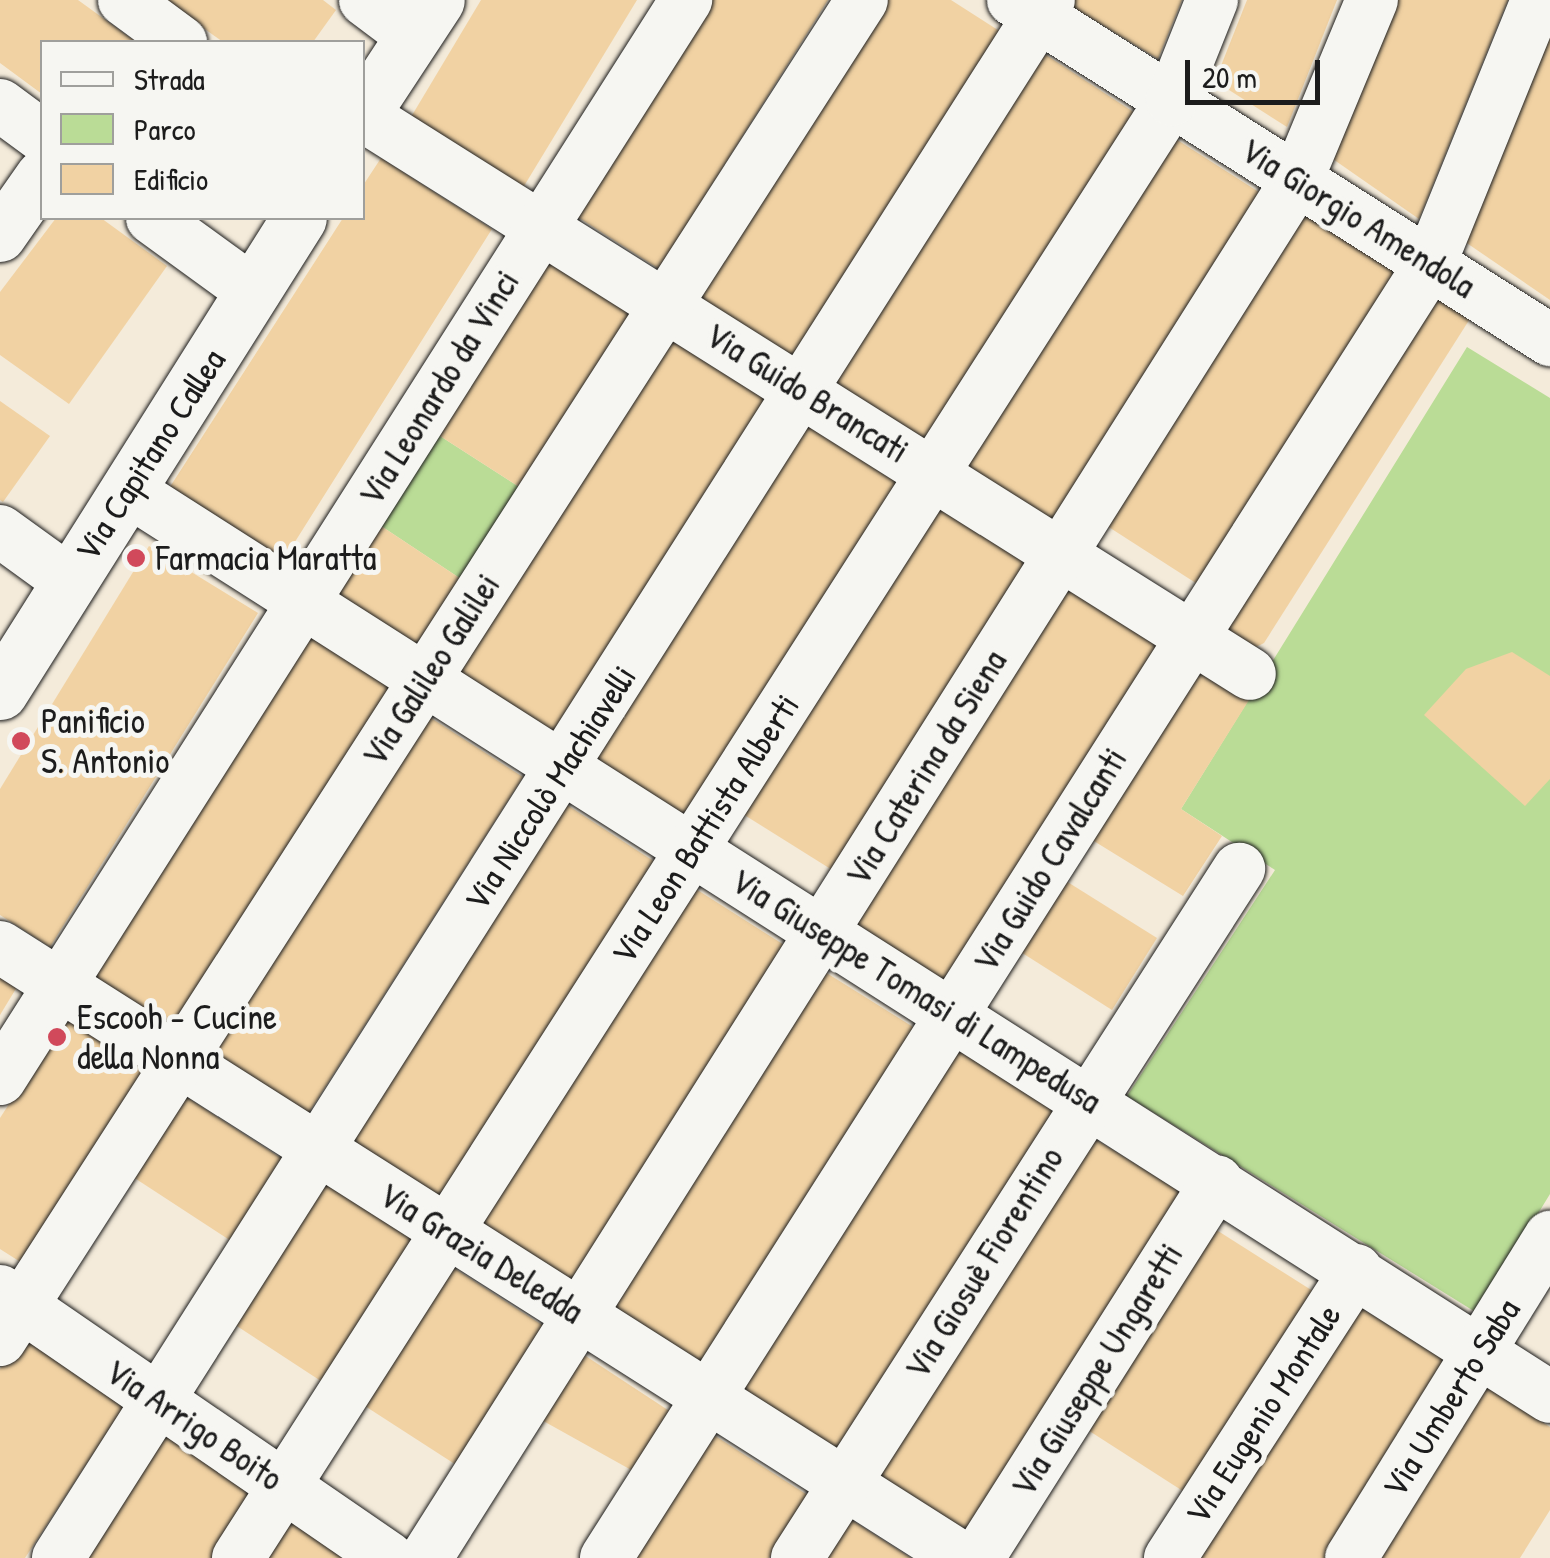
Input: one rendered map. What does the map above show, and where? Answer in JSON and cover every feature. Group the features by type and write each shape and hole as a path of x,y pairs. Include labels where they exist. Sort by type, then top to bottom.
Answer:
{"main road":[{"path":"365,110 425,18"},
{"name":"Via Capitano Callea","path":"0,692 299,220"}],"street":[{"path":"124,0 178,40"},
{"path":"365,0 425,18"},
{"name":"Via Leonardo da Vinci","path":"0,1079 686,0"},
{"name":"Via Galileo Galilei","path":"7,1313 180,1061 862,0"},
{"name":"Via Leon Battista Alberti","path":"238,1558 1172,100 1212,0"},
{"name":"Via Caterina da Siena","path":"426,1558 1297,180 1372,0"},
{"name":"Via Guido Cavalcanti","path":"606,1558 1430,264 1538,0"},
{"name":"Via Giorgio Amendola","path":"1034,6 1172,100 1550,340"},
{"name":"Via Niccolò Machiavelli","path":"58,1558 804,391 1034,6"},
{"path":"0,105 40,135"},
{"name":"Via Guido Brancati","path":"365,117 1250,674"},
{"path":"0,236 40,179"},
{"path":"155,220 254,292"},
{"name":"Via Giuseppe Tomasi di Lampedusa","path":"129,492 1482,1350 1550,1398"},
{"path":"0,530 70,581"},
{"name":"Via Giosuè Fiorentino","path":"797,1558 1239,869"},
{"name":"Via Grazia Deledda","path":"0,947 962,1558"},
{"name":"Via Giuseppe Ungaretti","path":"978,1558 1217,1182"},
{"name":"Via Umberto Saba","path":"1351,1558 1550,1237"},
{"name":"Via Eugenio Montale","path":"1170,1558 1356,1270"},
{"name":"Via Arrigo Boito","path":"7,1313 158,1400 388,1558"}],"green space":[{"path":"1467,347 1550,398 1550,1194 1477,1313 1127,1096 1275,870 1181,809"},
{"path":"426,427 527,492 467,583 369,518"}],"building":[{"path":"0,0 78,0 133,40 40,40 40,93 0,63"},
{"path":"164,0 323,0 336,10 314,40 220,40"},
{"path":"481,0 637,0 521,191 408,122"},
{"path":"710,0 828,0 659,269 576,216"},
{"path":"882,0 951,0 1001,32 794,359 694,295"},
{"path":"1061,0 1182,0 1158,59"},
{"path":"1247,0 1337,0 1287,127 1215,81"},
{"path":"1393,0 1508,0 1419,219 1330,157"},
{"path":"1550,4 1550,300 1455,235"},
{"path":"1043,53 1135,113 924,441 831,381"},
{"path":"1168,134 1265,196 1055,525 959,465"},
{"path":"381,158 492,229 281,564 166,493 342,220 365,220 365,182"},
{"path":"1302,211 1400,273 1202,587 1104,524"},
{"path":"54,220 104,220 167,266 69,404 0,355 0,292"},
{"path":"538,250 640,317 527,492 426,427"},
{"path":"1425,283 1473,314 1264,643 1252,649 1219,628"},
{"path":"666,328 775,398 560,739 450,670"},
{"path":"0,401 50,436 3,502 0,500"},
{"path":"807,417 904,480 685,820 588,757"},
{"path":"938,498 1035,560 837,873 738,811"},
{"path":"369,518 467,583 419,656 321,592"},
{"path":"149,546 258,613 50,947 0,915 0,789"},
{"path":"1060,583 1163,649 946,990 845,927"},
{"path":"303,630 398,690 177,1033 84,973"},
{"path":"1512,652 1550,676 1550,779 1525,806 1424,715 1466,669"},
{"path":"1183,658 1249,700 1181,809 1222,836 1183,896 1076,830"},
{"path":"420,711 523,777 308,1114 207,1049"},
{"path":"561,801 658,864 442,1202 343,1140"},
{"path":"1050,871 1157,938 1112,1010 1005,942"},
{"path":"688,884 789,948 577,1284 475,1221"},
{"path":"817,967 918,1030 702,1373 602,1309"},
{"path":"0,976 17,987 0,1015"},
{"path":"65,1017 146,1069 22,1263 0,1249 0,1118"},
{"path":"949,1044 1055,1108 838,1454 733,1388"},
{"path":"185,1096 284,1160 231,1241 133,1177"},
{"path":"1084,1132 1187,1196 973,1537 870,1472"},
{"path":"316,1175 423,1244 330,1387 223,1317"},
{"path":"1207,1224 1316,1293 1189,1495 1080,1425"},
{"path":"440,1259 553,1332 464,1470 351,1397"},
{"path":"1350,1301 1452,1365 1331,1558 1189,1558"},
{"path":"24,1332 129,1399 25,1558 0,1558 0,1369"},
{"path":"572,1347 680,1418 642,1476 529,1413"},
{"path":"1484,1384 1550,1427 1550,1510 1520,1558 1373,1558"},
{"path":"161,1421 265,1488 219,1558 72,1558"},
{"path":"709,1432 809,1496 769,1558 628,1558"},
{"path":"841,1513 911,1558 812,1558"},
{"path":"289,1518 350,1558 263,1558"}],"place":[{"name":"Farmacia Maratta","path":"136,558"},
{"name":"Panificio S. Antonio","path":"21,741"},
{"name":"Escooh - Cucine della Nonna","path":"57,1037"}]}
